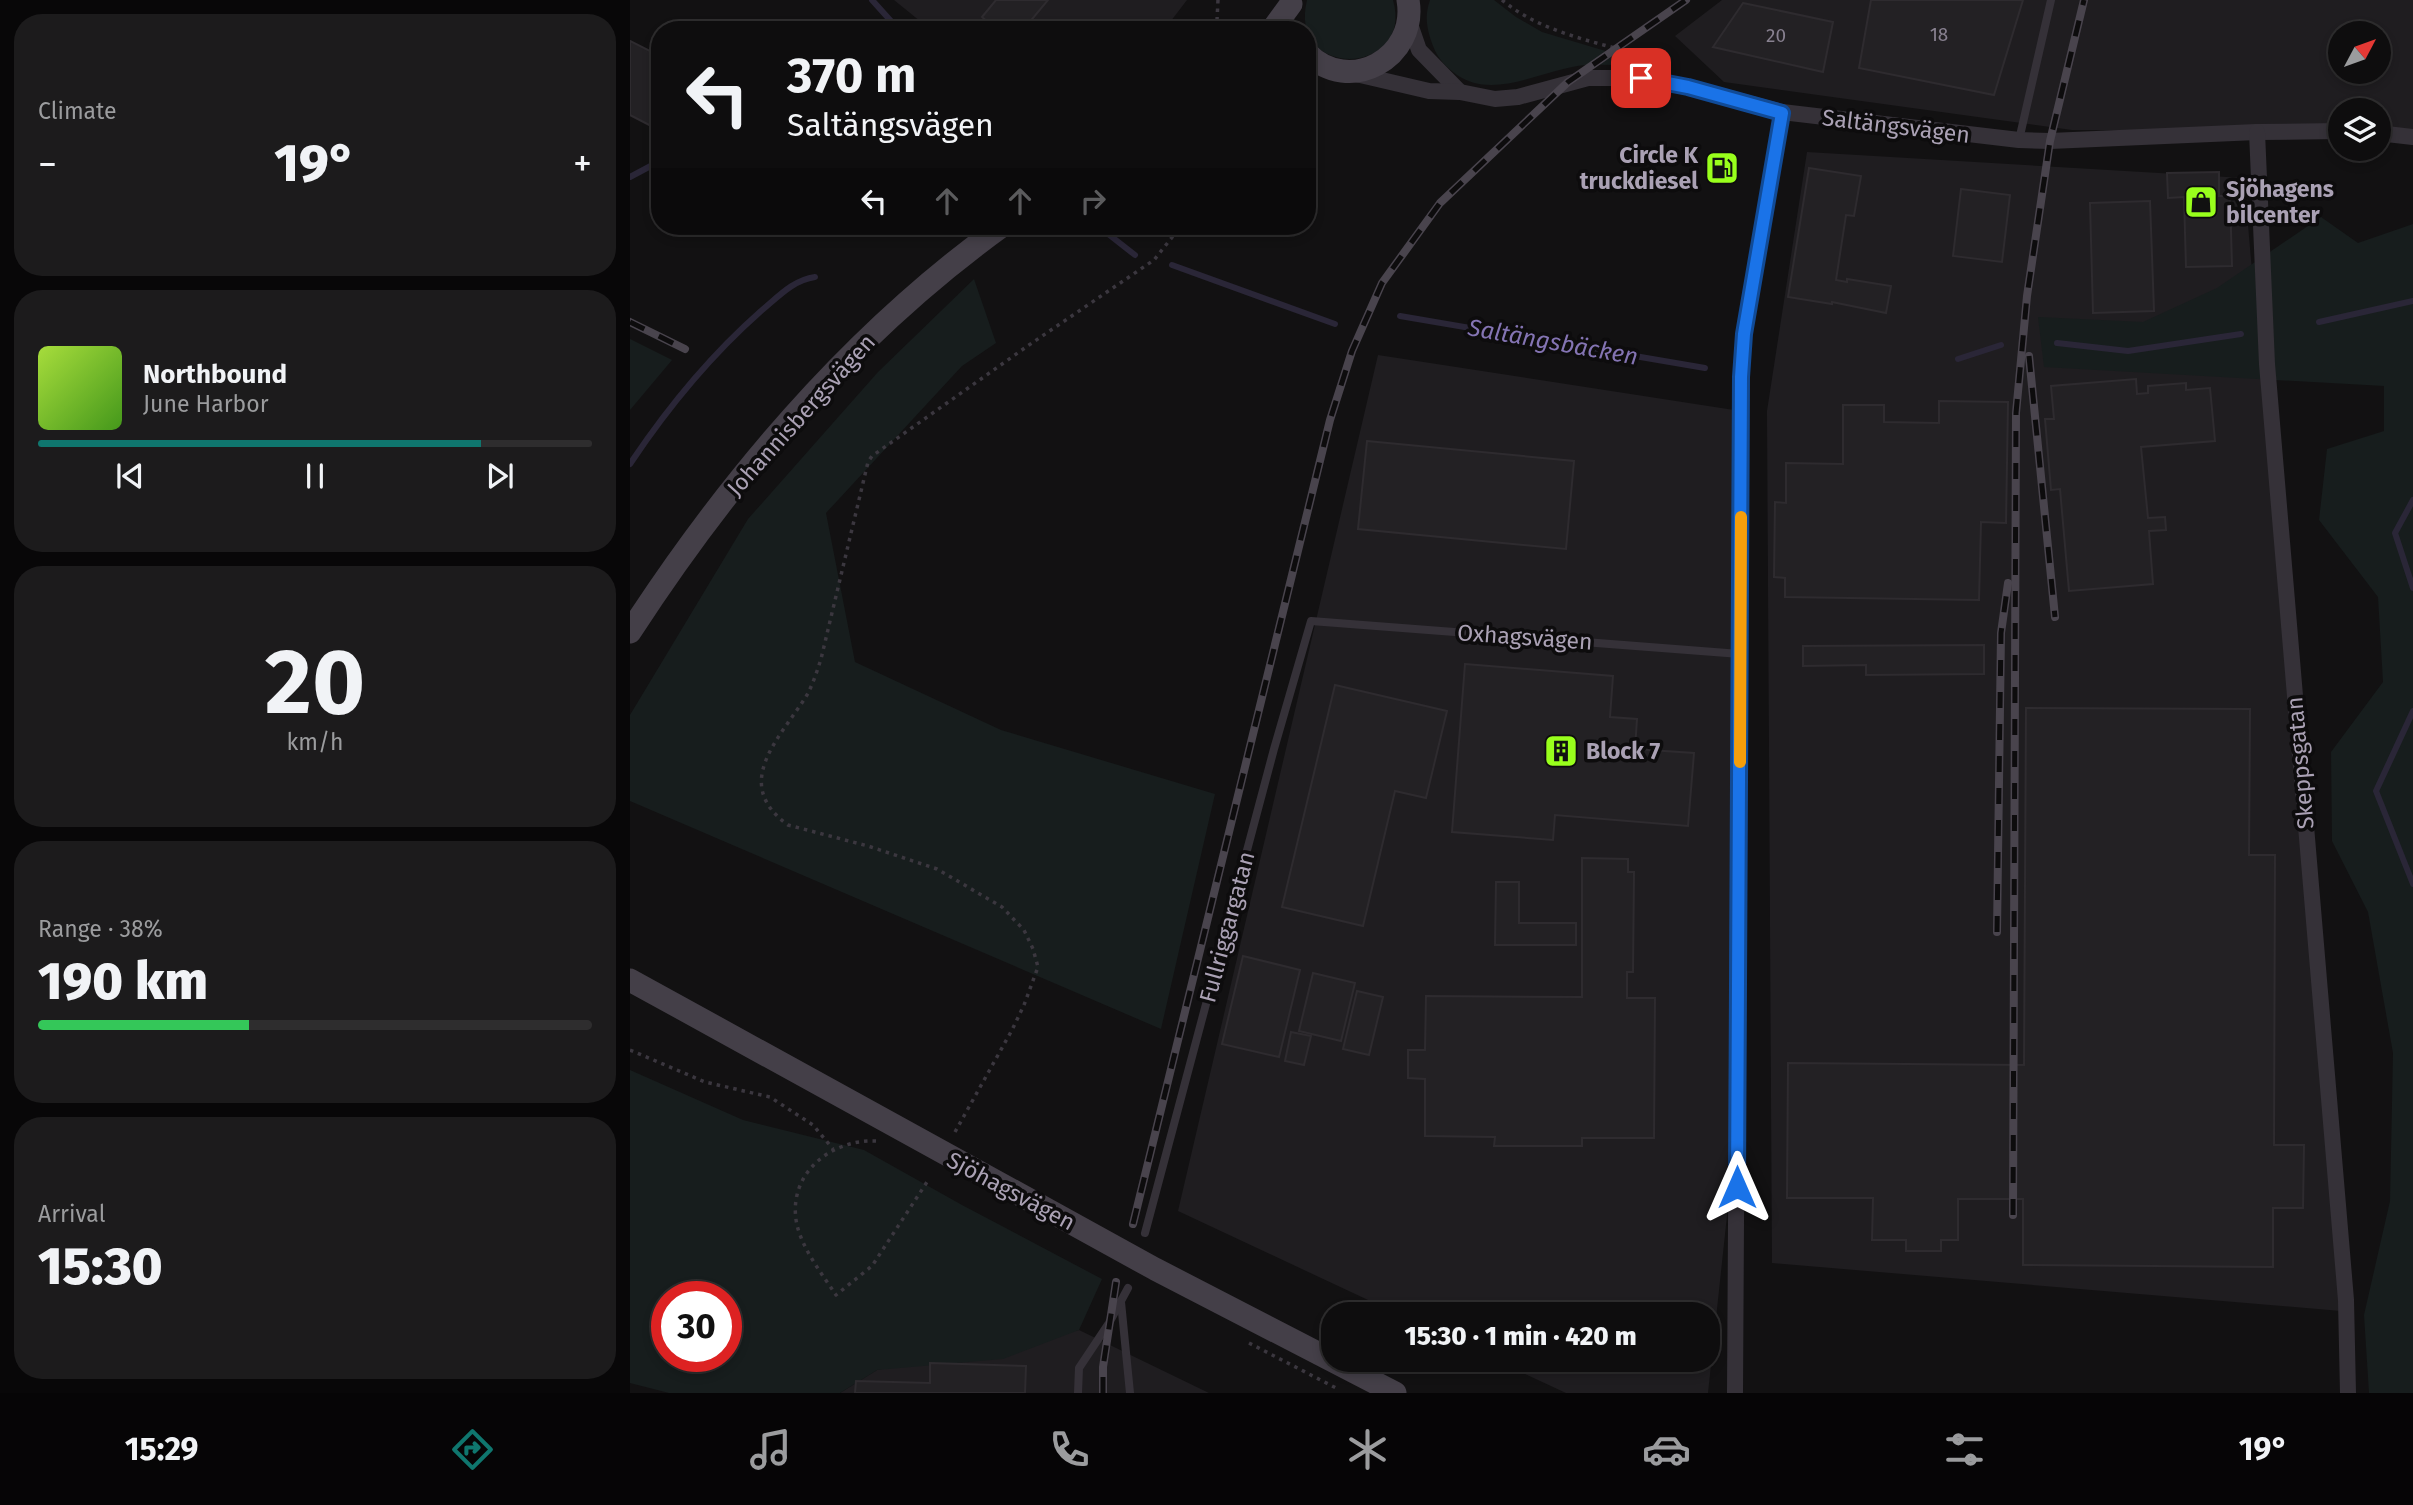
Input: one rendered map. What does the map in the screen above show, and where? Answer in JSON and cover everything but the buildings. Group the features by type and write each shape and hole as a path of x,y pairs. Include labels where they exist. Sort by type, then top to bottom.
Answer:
{"main road":[{"path":"1278,21 1292,2"},
{"path":"1292,2 1293,21"},
{"path":"1326,69 1368,69 1387,59 1400,45 1411,8"},
{"name":"Johannisbergsvägen","path":"630,632 661,584 725,499 832,374 887,320 990,235"},
{"name":"Sjöhagsvägen","path":"630,981 1155,1269 1395,1393"}],"street":[{"path":"1411,8 1419,50 1460,92"},
{"name":"Saltängsvägen","path":"1326,69 1429,91 1460,92 1495,99 1568,82 1608,77 1641,78 1688,87 1782,113 2020,140 2328,131"},
{"path":"1735,1393 1741,377 1744,334 1782,113"},
{"name":"Skeppsgatan","path":"2258,132 2267,365 2346,1300 2348,1393"},
{"path":"2391,134 2413,137"}],"lane":[{"path":"2020,140 2051,0"},
{"name":"Oxhagsvägen","path":"1311,621 1740,654"},
{"name":"Fullriggargatan","path":"1145,1233 1274,748 1311,621"},
{"path":"1078,1393 1079,1368 1109,1323 1128,1287"},
{"path":"1121,1301 1130,1393"}],"path":[{"path":"1217,21 1218,0"},
{"path":"1502,0 1532,21 1553,30 1682,70 1688,87"},
{"path":"955,1132 1012,1030 1038,967 1024,930 1002,907 937,869 868,846 788,825 778,818 764,794 760,781 762,768 767,754 810,689 821,659 868,462 872,456 1154,260 1174,235"},
{"path":"630,1050 705,1082 770,1097 813,1125 833,1149"},
{"path":"886,1146 875,1140 852,1141 833,1149 814,1164 803,1179 796,1202 797,1227 808,1253 836,1296 872,1265 927,1182"}],"shaded area":[{"path":"894,0 1187,0 1171,21 920,21"},
{"path":"1307,0 1393,0 1395,25 1386,43 1370,55 1351,59 1331,56 1316,46 1316,21 1306,21"},
{"path":"1430,0 1494,0 1542,32 1656,66 1586,65 1504,84 1472,82 1449,69 1435,51 1427,23"},
{"path":"1722,0 2413,0 2413,131 2391,131 2391,98 2328,98 2328,131 2072,130 1724,82 1675,36"},
{"path":"1807,152 2244,178 2341,1311 1772,1263 1767,411"},
{"path":"2321,217 2358,243 2413,224 2413,1393 2369,1393 2364,1315 2390,1201 2393,1053 2368,912 2332,841 2331,752 2383,682 2378,597 2319,520 2327,449 2384,431 2384,386 2044,367 2038,317 2143,322 2217,288"},
{"path":"974,279 996,343 962,366 826,513 855,662 1001,730 1215,794 1161,1029 630,801 630,715 748,519 878,372"},
{"path":"630,339 672,360 630,410"},
{"path":"1378,355 1734,410 1729,1197 1718,1302 1372,1302 1178,1211"},
{"path":"630,1070 743,1120 864,1150 1102,1279 1079,1330 1003,1359 877,1370 840,1393 669,1393 630,1383"},
{"path":"1079,1330 1209,1393 840,1393 877,1370"},
{"path":"1521,1372 1710,1372 1708,1393 1566,1393"}],"waterway":[{"name":"Saltängsbäcken","path":"872,0 891,21"},
{"name":"Saltängsbäcken","path":"630,177 651,166"},
{"name":"Saltängsbäcken","path":"1109,235 1135,255"},
{"name":"Saltängsbäcken","path":"1172,265 1335,324"},
{"path":"630,464 659,422 724,346 786,290 815,277"},
{"path":"2319,322 2413,301"},
{"name":"Saltängsbäcken","path":"1400,316 1705,368"},
{"name":"Saltängsbäcken","path":"2057,343 2128,351 2241,334"},
{"name":"Saltängsbäcken","path":"1958,359 2001,345"},
{"path":"2413,500 2395,533 2413,588"},
{"path":"2413,711 2376,791 2413,884"}],"railway":[{"path":"1133,1224 1330,420 1352,351 1382,283 1440,203 1568,82 1686,0"},
{"path":"2013,1215 2016,413 2027,296 2050,141 2084,0"},
{"path":"630,322 685,349"},
{"path":"2029,356 2055,617"},
{"path":"1997,932 2001,633 2008,583"},
{"path":"1103,1393 1103,1367 1116,1282"}],"slow traffic":[{"path":"1740,762 1741,517"}],"place":[{"name":"Circle K truckdiesel","path":"1722,168"},
{"name":"Sjöhagens bilcenter","path":"2201,202"},
{"name":"Block 7","path":"1561,751"}],"route":[{"path":"1641,78 1688,87 1782,113 1744,334 1741,377 1737,1187"}]}
